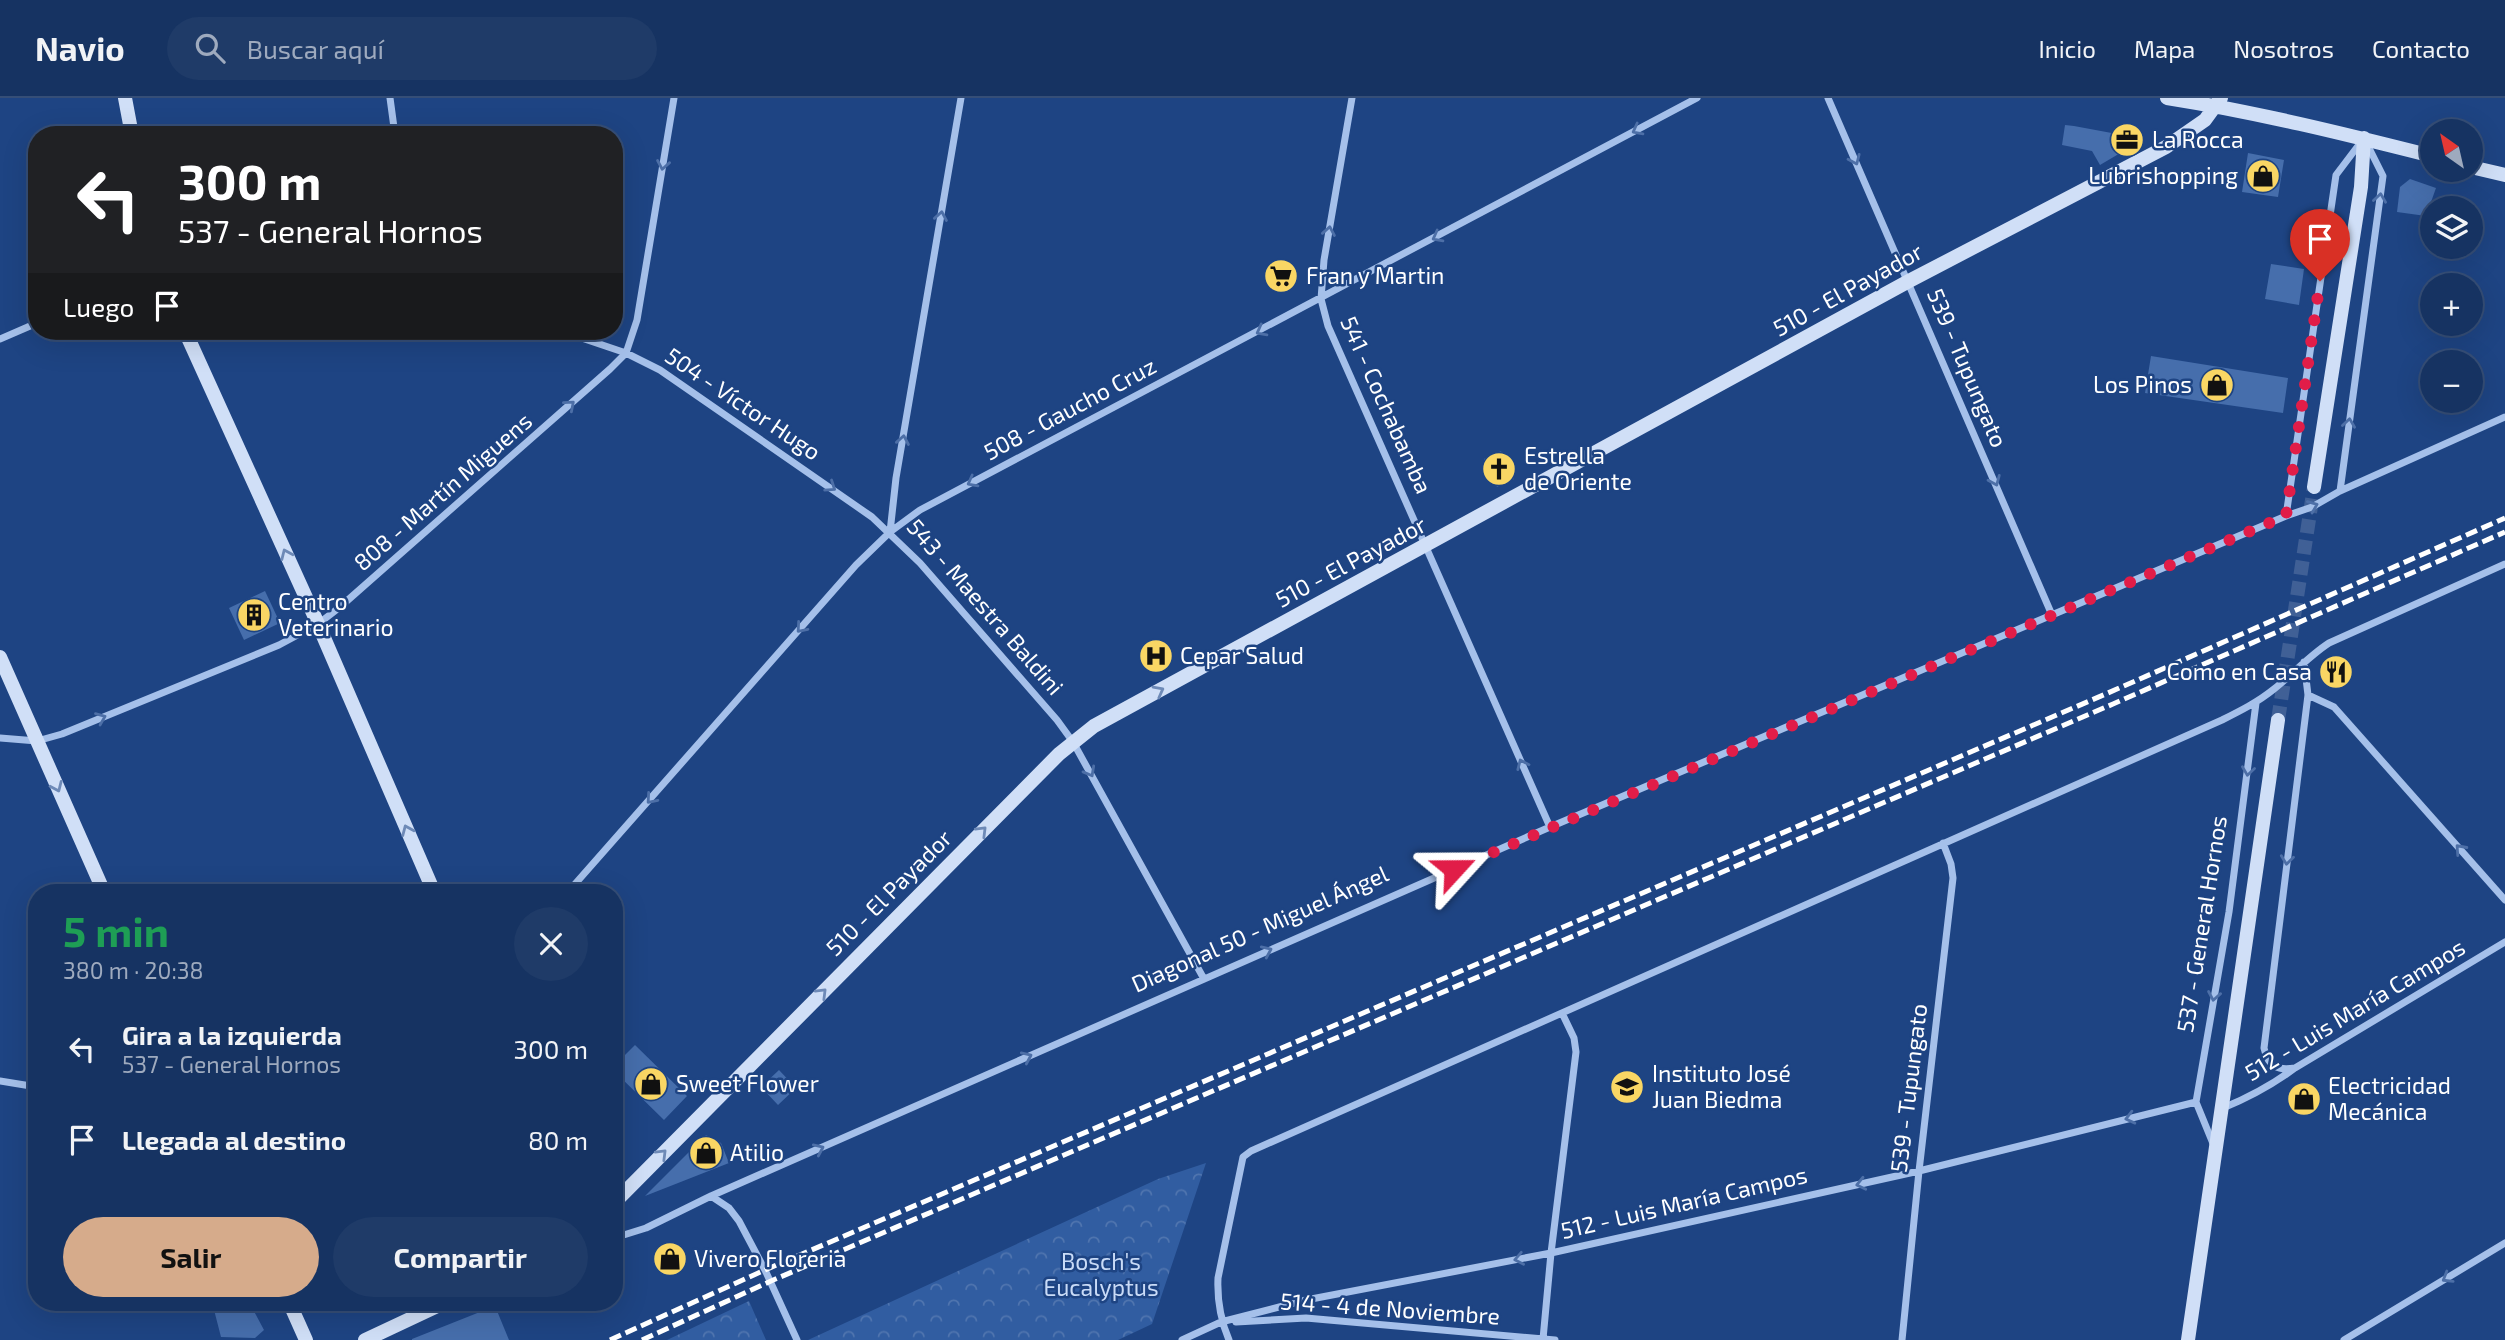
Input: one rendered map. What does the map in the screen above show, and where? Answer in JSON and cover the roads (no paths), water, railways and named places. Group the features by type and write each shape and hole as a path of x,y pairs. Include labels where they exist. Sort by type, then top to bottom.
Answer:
{"street":[{"path":"125,98 130,126"},
{"path":"390,98 394,126"},
{"path":"626,353 637,320 674,98"},
{"name":"543 - Maestra Baldini","path":"961,98 896,478 890,532 1073,741 1204,979"},
{"name":"541 - Cochabamba","path":"1352,98 1324,260 1321,299 1328,326 1550,827"},
{"name":"508 - Gaucho Cruz","path":"575,884 856,565 890,532 920,510 1697,98"},
{"name":"539 - Tupungato","path":"1828,98 2052,615"},
{"path":"2167,98 2219,102 2420,153"},
{"name":"510 - El Payador","path":"623,1194 1073,741 1094,726 1427,547 1909,281 2166,147 2190,132 2219,102"},
{"path":"2314,487 2361,187 2364,138"},
{"path":"2340,491 2382,176 2364,138"},
{"path":"2286,516 2336,175 2364,138"},
{"path":"2483,169 2505,175"},
{"path":"0,339 28,327"},
{"path":"189,340 318,624 431,884"},
{"name":"504 - Víctor Hugo","path":"588,340 626,353 671,377 846,497 890,532"},
{"name":"808 - Martín Miguens","path":"0,738 37,741 62,734 279,645 318,624 341,607 626,353"},
{"name":"Diagonal 50 - Miguel Ángel","path":"623,1235 646,1228 712,1196 1550,827 2326,501 2340,491 2505,417"},
{"path":"1229,1340 1221,1322 1217,1297 1218,1278 1243,1157 1251,1151 2222,720 2256,703 2329,643 2505,565"},
{"path":"0,657 100,884"},
{"path":"2295,1069 2281,1070 2272,1066 2266,1058 2264,1048 2308,695 2304,662"},
{"path":"2308,695 2334,707 2505,900"},
{"name":"537 - General Hornos","path":"2196,1102 2229,912 2256,703"},
{"name":"537 - General Hornos","path":"2188,1340 2278,720"},
{"name":"539 - Tupungato","path":"1902,1340 1953,878 1943,842"},
{"name":"512 - Luis María Campos","path":"2223,1108 2273,1085 2505,942"},
{"path":"1543,1339 1576,1052 1574,1038 1562,1013"},
{"path":"0,1081 28,1086"},
{"path":"2196,1102 2216,1149"},
{"name":"512 - Luis María Campos","path":"1182,1340 1221,1322 1307,1300 1551,1253 1919,1171 2196,1102"},
{"path":"712,1196 729,1208 739,1222 765,1270 797,1340"},
{"path":"2344,1340 2505,1243"},
{"path":"293,1311 306,1340"},
{"path":"365,1340 427,1311"},
{"name":"514 - 4 de Noviembre","path":"1221,1322 1306,1318 1555,1340"}],"tunnel":[{"path":"2278,720 2314,487"}],"railway":[{"path":"610,1340 765,1270 2108,693 2505,518"},
{"path":"642,1340 771,1281 2113,704 2505,532"}],"place":[{"name":"La Rocca","path":"2127,140"},
{"name":"Lubrishopping","path":"2263,176"},
{"name":"Fran y Martin","path":"1281,276"},
{"name":"Los Pinos","path":"2217,385"},
{"name":"Estrella de Oriente","path":"1499,469"},
{"name":"Centro Veterinario","path":"254,615"},
{"name":"Cepar Salud","path":"1156,656"},
{"name":"Como en Casa","path":"2336,672"},
{"name":"Sweet Flower","path":"651,1084"},
{"name":"Instituto José Juan Biedma","path":"1627,1087"},
{"name":"Electricidad Mecánica","path":"2304,1099"},
{"name":"Atilio","path":"706,1153"},
{"name":"Vivero Floreria","path":"670,1259"}],"park label":[{"name":"Bosch's Eucalyptus","path":"1101,1275"}]}
